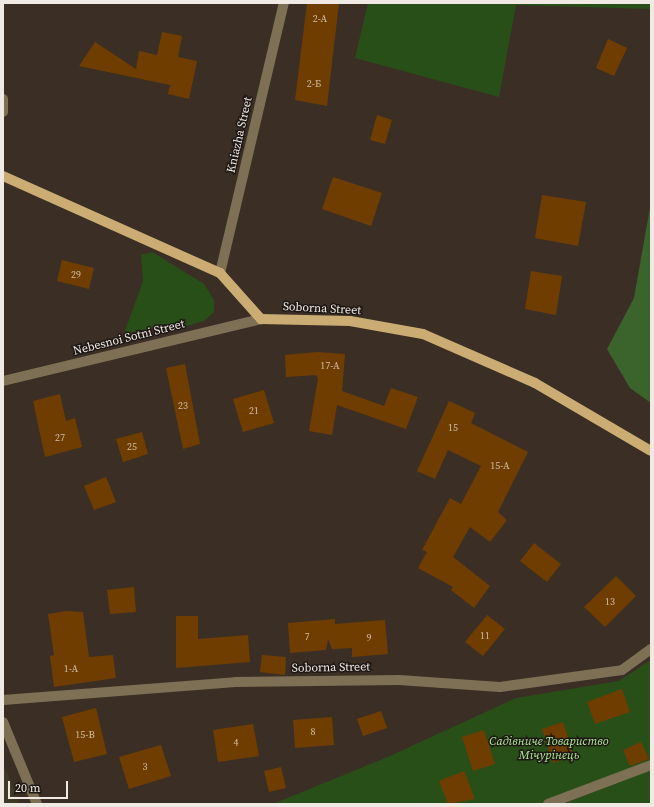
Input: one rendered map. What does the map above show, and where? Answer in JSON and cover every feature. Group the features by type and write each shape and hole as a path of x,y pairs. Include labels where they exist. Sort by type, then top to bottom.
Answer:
{"main road":[{"path":"3,176 220,272 261,319"},
{"name":"Soborna Street","path":"261,319 350,321 423,334 535,383 651,451"}],"street":[{"name":"Kniazha Street","path":"220,272 284,3"},
{"path":"3,99 3,112"},
{"name":"Nebesnoi Sotni Street","path":"3,381 261,319"},
{"name":"Soborna Street","path":"3,700 235,682 399,680 500,687 622,670 651,649"},
{"path":"3,722 37,804"},
{"path":"548,804 651,765"}],"shaded area":[{"path":"3,764 20,804 3,804"}],"green space":[{"path":"368,3 651,3 651,9 516,5 499,97 355,58"},
{"path":"651,202 651,403 630,388 607,349 634,298"},
{"path":"152,252 204,284 214,300 214,312 204,321 183,327 157,327 124,334 143,281 141,255"},
{"name":"Садівниче Товариство Мічурінець","path":"651,660 651,804 563,804 621,782 559,804 273,804 390,756 516,698 619,681"}],"building":[{"path":"307,3 339,3 327,106 295,100"},
{"path":"162,32 182,36 178,57 197,61 189,99 168,94 170,85 79,66 95,42 136,69 139,51 157,55"},
{"path":"608,39 627,48 614,76 596,68"},
{"path":"377,115 392,120 385,144 370,140"},
{"path":"333,177 382,193 371,226 322,209"},
{"path":"542,195 586,202 578,246 535,238"},
{"path":"62,260 94,268 89,289 57,281"},
{"path":"531,271 562,276 556,315 525,309"},
{"path":"317,352 345,354 342,391 384,406 391,388 418,397 406,429 337,405 332,435 309,431 318,378 316,375 286,377 285,355"},
{"path":"185,364 200,444 183,449 166,368"},
{"path":"264,390 274,423 243,432 233,399"},
{"path":"60,394 66,421 75,418 82,447 45,457 33,401"},
{"path":"449,401 475,413 471,423 528,452 498,512 507,520 490,542 470,527 453,557 490,586 474,608 451,590 453,587 418,568 427,552 422,550 450,498 461,504 481,466 448,450 435,479 417,471"},
{"path":"142,432 148,454 123,462 116,439"},
{"path":"106,477 116,502 94,510 84,486"},
{"path":"534,543 561,564 547,582 520,561"},
{"path":"616,576 636,596 605,627 584,607"},
{"path":"134,587 136,612 110,614 107,590"},
{"path":"66,611 83,612 89,657 113,655 116,678 54,687 50,656 54,655 48,614"},
{"path":"487,615 505,629 483,656 465,642"},
{"path":"176,616 198,616 198,639 248,635 250,662 176,668"},
{"path":"335,619 335,624 385,620 388,654 352,657 352,648 332,649 328,639 326,650 290,653 288,623"},
{"path":"262,655 286,657 285,675 260,672"},
{"path":"622,689 630,712 595,724 587,702"},
{"path":"96,708 107,754 74,762 62,717"},
{"path":"381,711 387,728 363,736 357,719"},
{"path":"332,717 334,745 295,748 293,720"},
{"path":"563,722 574,756 553,763 542,729"},
{"path":"253,724 259,756 218,762 213,730"},
{"path":"484,730 495,764 473,771 462,737"},
{"path":"641,742 649,759 630,766 623,750"},
{"path":"161,745 171,776 129,789 119,757"},
{"path":"281,767 286,788 269,792 264,771"},
{"path":"464,771 475,799 448,804 439,781"}]}
